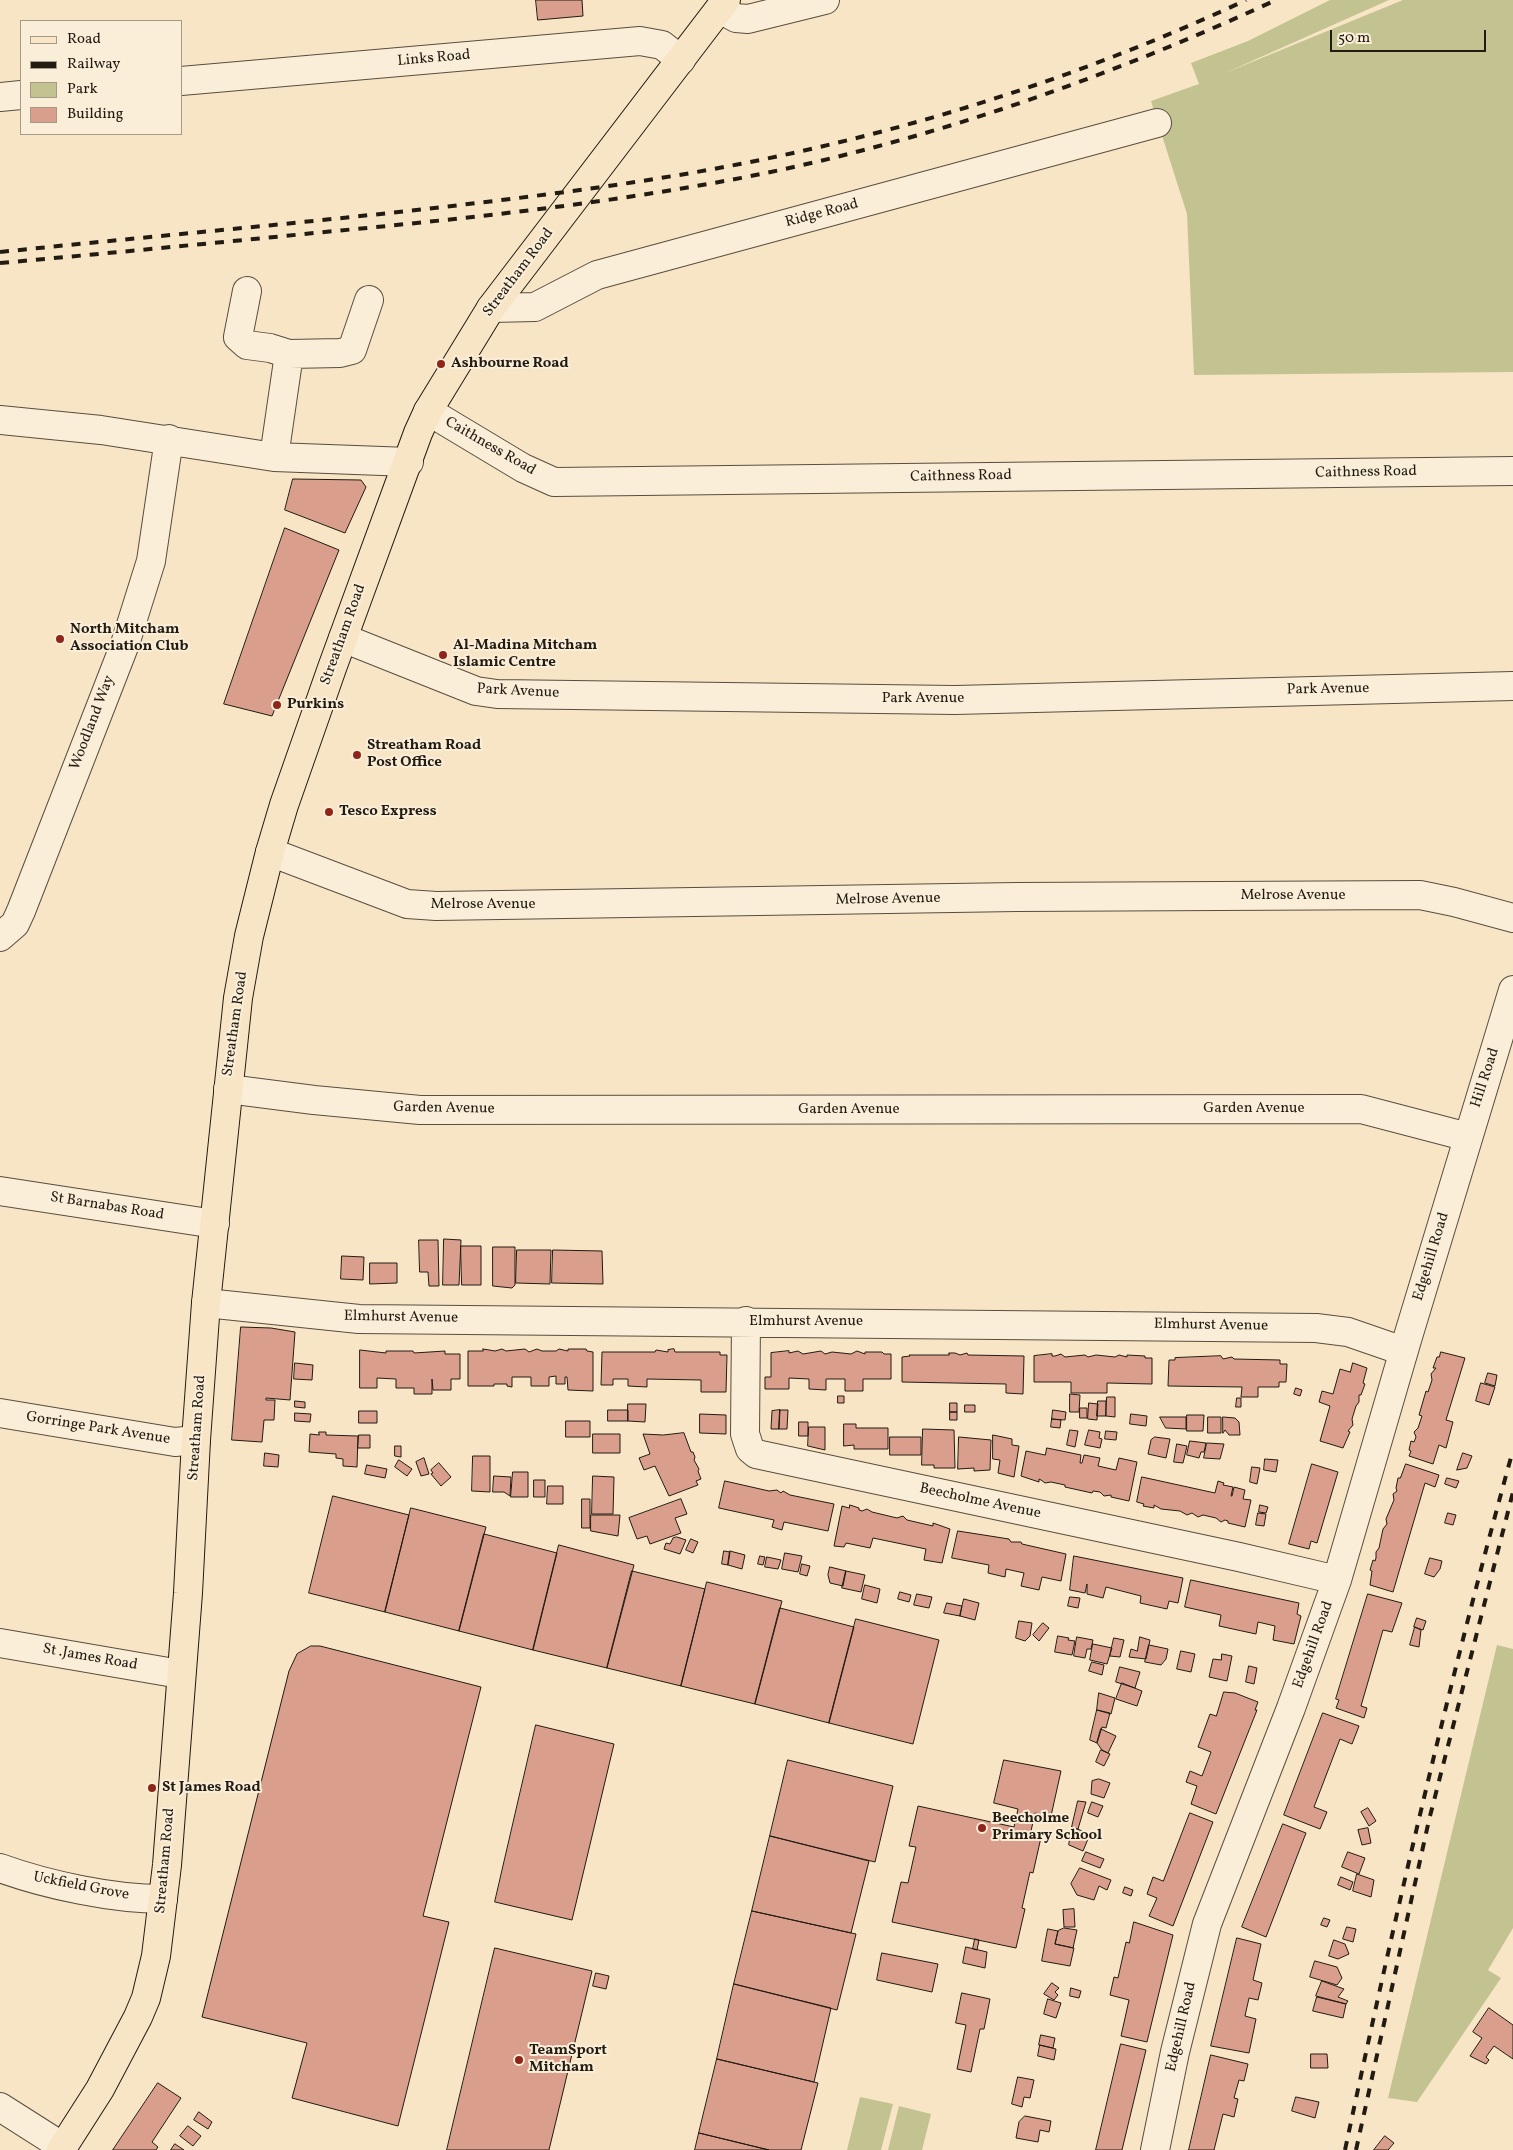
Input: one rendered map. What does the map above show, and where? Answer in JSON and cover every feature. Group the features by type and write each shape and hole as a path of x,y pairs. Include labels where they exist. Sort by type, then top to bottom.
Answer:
{"main road":[{"name":"Streatham Road","path":"62,2149 100,2089 143,2006 156,1956 163,1899 188,1593 206,1303 228,1089 238,998 249,936 270,852 308,734 428,410 491,308 723,5"}],"street":[{"path":"723,5 736,18 748,19 825,0"},
{"name":"Links Road","path":"182,81 640,41 662,45 681,60"},
{"path":"0,97 20,95"},
{"name":"Ridge Road","path":"491,308 535,307 597,275 1157,124"},
{"path":"247,291 238,337 246,345 270,348 288,354 340,353 352,350 369,300"},
{"path":"274,456 288,354"},
{"name":"Caithness Road","path":"428,410 523,468 554,482 1513,471"},
{"path":"0,420 101,430 274,456 409,462"},
{"name":"Woodland Way","path":"0,937 15,924 21,911 140,600 151,561 169,439"},
{"name":"Park Avenue","path":"343,638 476,691 497,694 955,700 1513,686"},
{"name":"Melrose Avenue","path":"270,852 407,904 436,906 1027,897 1420,896 1454,902 1513,918"},
{"name":"Hill Road","path":"1468,1137 1513,990"},
{"name":"Garden Avenue","path":"228,1089 314,1100 420,1110 1361,1109 1468,1137"},
{"name":"Edgehill Road","path":"1155,2150 1175,2052 1207,1924 1295,1699 1337,1580 1468,1137"},
{"name":"St Barnabas Road","path":"0,1191 215,1224"},
{"name":"Elmhurst Avenue","path":"206,1303 359,1319 746,1321 1316,1328 1348,1332 1404,1351"},
{"name":"Beecholme Avenue","path":"746,1321 745,1434 750,1449 756,1454 1239,1557 1337,1580"},
{"name":"Gorringe Park Avenue","path":"0,1413 175,1442 196,1440"},
{"name":"St .James Road","path":"0,1642 180,1674"},
{"name":"Uckfield Grove","path":"0,1868 68,1887 146,1899 163,1899"},
{"path":"0,2107 62,2149"}],"green space":[{"path":"1330,0 1389,0 1225,73 1403,0 1513,0 1513,372 1194,375 1187,214 1151,101 1199,84 1191,63 1248,41"},
{"path":"1497,1645 1513,1649 1513,1928 1488,1970 1501,1978 1417,2102 1388,2098"},
{"path":"860,2097 893,2104 881,2150 847,2150"},
{"path":"899,2106 931,2114 922,2150 888,2150"}],"building":[{"path":"536,0 582,0 583,16 538,20"},
{"path":"293,479 361,480 366,487 345,533 285,510"},
{"path":"285,528 339,550 272,716 224,704"},
{"path":"444,1239 461,1240 459,1285 443,1285"},
{"path":"419,1240 438,1240 439,1286 429,1286 428,1272 420,1272"},
{"path":"461,1246 481,1246 481,1285 462,1285"},
{"path":"493,1247 515,1247 515,1285 512,1288 493,1286"},
{"path":"517,1250 551,1250 550,1284 516,1283"},
{"path":"553,1250 602,1251 603,1284 552,1283"},
{"path":"342,1256 364,1257 363,1280 341,1279"},
{"path":"370,1263 397,1263 397,1283 370,1284"},
{"path":"241,1327 271,1328 295,1332 290,1400 266,1398 266,1400 275,1400 274,1420 264,1420 262,1442 232,1440"},
{"path":"483,1349 495,1351 502,1349 506,1351 525,1349 529,1352 537,1349 542,1351 556,1351 559,1349 568,1351 568,1349 586,1349 593,1352 593,1391 568,1390 567,1377 565,1377 565,1384 556,1384 556,1376 549,1377 549,1386 531,1386 531,1377 512,1377 512,1387 507,1386 507,1384 468,1386 468,1351 483,1351"},
{"path":"674,1349 675,1352 720,1352 720,1355 727,1355 726,1392 701,1392 701,1380 647,1379 647,1387 628,1386 628,1379 613,1379 613,1385 601,1385 602,1352 655,1352 656,1350 668,1352 668,1350"},
{"path":"360,1350 386,1353 386,1351 413,1351 414,1353 445,1351 445,1354 460,1354 460,1379 451,1379 451,1390 433,1390 432,1379 432,1394 414,1394 414,1388 396,1388 396,1379 377,1378 377,1388 360,1388"},
{"path":"789,1351 789,1353 798,1351 803,1354 821,1351 825,1354 832,1352 851,1354 857,1351 865,1354 865,1352 882,1352 884,1354 891,1354 891,1379 863,1379 863,1391 845,1391 845,1379 826,1379 826,1390 809,1389 809,1379 789,1378 789,1389 765,1389 765,1377 771,1377 771,1353"},
{"path":"1441,1352 1465,1358 1446,1420 1453,1422 1446,1448 1439,1445 1433,1464 1409,1456 1411,1451 1409,1450 1411,1441 1414,1442 1416,1437 1414,1432 1418,1428 1422,1416 1419,1415 1426,1391 1428,1392 1432,1380 1431,1374 1436,1368 1433,1368"},
{"path":"949,1353 960,1355 967,1353 968,1355 1024,1356 1023,1394 1006,1393 1006,1384 902,1382 902,1357 909,1355 949,1355"},
{"path":"1052,1354 1052,1356 1055,1356 1061,1354 1065,1357 1096,1355 1115,1357 1119,1355 1127,1357 1127,1355 1152,1358 1152,1384 1107,1383 1107,1393 1071,1393 1071,1382 1034,1382 1034,1356"},
{"path":"1221,1356 1223,1359 1232,1357 1234,1359 1280,1360 1280,1364 1287,1364 1286,1382 1279,1382 1279,1387 1258,1387 1258,1397 1241,1397 1242,1387 1168,1386 1169,1360 1175,1360 1175,1358"},
{"path":"295,1363 313,1365 312,1380 294,1379"},
{"path":"1353,1363 1367,1368 1363,1383 1365,1384 1361,1395 1359,1395 1359,1402 1352,1419 1353,1425 1348,1431 1350,1432 1343,1448 1320,1441 1330,1406 1319,1402 1322,1391 1333,1394 1340,1369 1350,1372"},
{"path":"1488,1373 1497,1375 1495,1386 1485,1383"},
{"path":"1481,1383 1495,1387 1489,1405 1476,1401"},
{"path":"1296,1388 1302,1390 1300,1396 1294,1394"},
{"path":"1070,1394 1080,1395 1079,1412 1070,1412"},
{"path":"838,1396 844,1396 844,1403 838,1403"},
{"path":"1107,1397 1115,1397 1115,1417 1106,1416"},
{"path":"1237,1398 1241,1398 1241,1407 1236,1407"},
{"path":"295,1401 305,1402 305,1408 295,1407"},
{"path":"1098,1401 1106,1401 1106,1416 1097,1416"},
{"path":"950,1403 957,1403 957,1412 950,1412"},
{"path":"1089,1403 1098,1404 1097,1420 1088,1419"},
{"path":"628,1404 646,1404 645,1422 628,1421"},
{"path":"965,1405 975,1405 975,1412 965,1412"},
{"path":"1080,1408 1087,1408 1087,1418 1080,1418"},
{"path":"608,1410 628,1410 628,1421 608,1421"},
{"path":"780,1410 779,1429 771,1429 772,1411"},
{"path":"780,1410 788,1410 787,1429 779,1429"},
{"path":"1053,1410 1066,1412 1065,1420 1052,1419"},
{"path":"359,1411 377,1411 377,1423 359,1423"},
{"path":"950,1412 957,1412 957,1420 950,1420"},
{"path":"295,1413 311,1414 310,1422 295,1421"},
{"path":"700,1414 726,1415 726,1434 700,1433"},
{"path":"1131,1414 1147,1416 1146,1426 1130,1424"},
{"path":"1187,1415 1204,1415 1203,1431 1187,1431"},
{"path":"1160,1417 1186,1417 1186,1429 1166,1428"},
{"path":"1208,1417 1221,1417 1221,1433 1208,1433"},
{"path":"1223,1417 1235,1418 1239,1422 1240,1435 1229,1435 1225,1430 1223,1433"},
{"path":"1052,1419 1061,1420 1060,1428 1051,1427"},
{"path":"566,1421 590,1421 590,1437 566,1437"},
{"path":"799,1422 808,1422 808,1436 799,1436"},
{"path":"844,1424 856,1424 856,1428 888,1428 888,1449 854,1449 854,1445 844,1446"},
{"path":"809,1427 825,1427 825,1450 808,1446"},
{"path":"923,1429 954,1430 955,1468 934,1468 934,1465 922,1465"},
{"path":"1070,1430 1078,1431 1075,1447 1067,1445"},
{"path":"1089,1430 1100,1432 1099,1438 1102,1439 1100,1448 1085,1445"},
{"path":"1106,1431 1117,1432 1116,1440 1105,1439"},
{"path":"319,1432 326,1432 326,1435 358,1436 357,1467 343,1466 343,1459 336,1458 336,1454 309,1452 310,1434 319,1435"},
{"path":"684,1433 691,1452 693,1452 695,1457 694,1460 699,1469 701,1479 696,1481 698,1485 669,1496 655,1466 644,1470 639,1458 650,1454 643,1434"},
{"path":"593,1434 620,1434 620,1453 593,1453"},
{"path":"359,1435 370,1435 370,1448 358,1448"},
{"path":"993,1435 1012,1439 1012,1445 1019,1446 1014,1477 998,1473 1000,1460 993,1459"},
{"path":"890,1437 921,1437 921,1455 890,1455"},
{"path":"959,1437 991,1440 990,1470 958,1469"},
{"path":"1155,1437 1170,1439 1166,1458 1148,1454 1151,1440"},
{"path":"1190,1441 1206,1443 1204,1452 1201,1452 1199,1458 1187,1455"},
{"path":"1207,1443 1224,1444 1220,1459 1204,1458"},
{"path":"1177,1444 1187,1446 1183,1463 1174,1462"},
{"path":"395,1446 401,1446 401,1457 395,1456"},
{"path":"1047,1448 1081,1455 1080,1463 1082,1463 1084,1455 1100,1458 1098,1466 1116,1470 1119,1458 1137,1462 1129,1501 1111,1497 1111,1495 1104,1496 1100,1492 1093,1491 1092,1493 1051,1482 1045,1483 1039,1479 1039,1482 1021,1476 1026,1451 1045,1455"},
{"path":"265,1453 279,1455 278,1467 264,1466"},
{"path":"1463,1453 1472,1456 1467,1468 1457,1470"},
{"path":"473,1456 490,1456 490,1492 472,1491"},
{"path":"424,1458 429,1474 421,1476 416,1462"},
{"path":"1265,1459 1278,1460 1276,1472 1264,1470"},
{"path":"399,1460 412,1469 407,1476 395,1467"},
{"path":"439,1463 451,1477 441,1486 431,1474 433,1473 431,1470"},
{"path":"1312,1464 1338,1472 1317,1543 1311,1541 1309,1549 1289,1544"},
{"path":"1406,1464 1439,1475 1435,1487 1425,1483 1393,1592 1370,1585 1372,1571 1370,1570 1373,1560 1375,1561 1376,1558 1383,1529 1387,1524 1386,1519 1394,1500 1393,1494 1397,1491 1398,1478 1400,1478"},
{"path":"367,1465 387,1469 385,1478 365,1474"},
{"path":"1252,1467 1260,1468 1257,1484 1250,1482"},
{"path":"513,1472 528,1472 528,1497 511,1497"},
{"path":"494,1476 511,1477 510,1496 504,1492 493,1492"},
{"path":"593,1476 614,1477 613,1514 592,1514"},
{"path":"1142,1477 1215,1493 1218,1481 1224,1483 1223,1485 1233,1487 1231,1496 1234,1487 1245,1490 1243,1499 1251,1500 1245,1527 1228,1523 1225,1520 1221,1522 1216,1518 1203,1515 1198,1517 1192,1513 1187,1515 1180,1511 1161,1509 1154,1505 1154,1508 1143,1506 1144,1504 1137,1502"},
{"path":"1447,1478 1459,1481 1456,1488 1445,1484"},
{"path":"534,1480 545,1480 545,1497 534,1497"},
{"path":"725,1481 769,1491 777,1490 781,1493 783,1491 790,1495 834,1504 828,1531 784,1522 782,1530 772,1527 774,1520 719,1508"},
{"path":"548,1486 563,1486 563,1504 547,1504"},
{"path":"333,1496 409,1515 385,1612 309,1593"},
{"path":"582,1499 590,1499 590,1528 582,1528"},
{"path":"681,1499 687,1514 675,1518 681,1533 650,1544 647,1536 637,1539 629,1518"},
{"path":"850,1505 862,1511 867,1509 897,1518 903,1516 907,1520 933,1526 933,1523 950,1529 942,1563 924,1560 926,1549 873,1538 870,1548 846,1543 844,1547 834,1546 842,1506 849,1508"},
{"path":"1260,1505 1268,1507 1266,1513 1259,1512"},
{"path":"411,1508 486,1527 459,1631 385,1612"},
{"path":"1258,1513 1266,1514 1264,1526 1256,1525"},
{"path":"1448,1513 1456,1515 1453,1525 1445,1523"},
{"path":"591,1515 620,1515 618,1536 591,1531"},
{"path":"958,1531 1009,1539 1011,1542 1021,1542 1022,1544 1066,1554 1061,1581 1042,1577 1039,1590 1021,1586 1024,1573 1006,1569 1005,1577 988,1573 989,1565 952,1558"},
{"path":"484,1534 557,1553 533,1650 459,1631"},
{"path":"677,1537 686,1540 680,1554 664,1549 666,1543 670,1544 673,1538"},
{"path":"691,1539 698,1542 693,1553 686,1550"},
{"path":"559,1545 634,1565 607,1668 533,1650"},
{"path":"724,1551 730,1552 728,1565 722,1564"},
{"path":"730,1551 745,1555 742,1569 728,1565"},
{"path":"785,1553 802,1556 798,1572 782,1569"},
{"path":"760,1556 765,1557 763,1565 758,1564"},
{"path":"1074,1556 1183,1578 1178,1603 1169,1601 1167,1609 1140,1603 1141,1596 1106,1587 1103,1598 1087,1594 1087,1584 1085,1593 1070,1590"},
{"path":"767,1557 781,1560 778,1569 765,1567"},
{"path":"1430,1558 1442,1561 1440,1569 1434,1577 1425,1574"},
{"path":"802,1564 810,1566 807,1576 800,1574"},
{"path":"830,1567 846,1571 843,1586 830,1583 828,1575"},
{"path":"632,1571 705,1589 681,1686 607,1668"},
{"path":"846,1571 865,1575 861,1592 842,1588"},
{"path":"1191,1580 1299,1603 1297,1614 1301,1616 1294,1644 1273,1640 1275,1626 1258,1622 1256,1634 1219,1626 1221,1615 1185,1607"},
{"path":"707,1582 782,1601 755,1704 681,1686"},
{"path":"865,1585 880,1589 877,1603 862,1599"},
{"path":"900,1592 911,1595 909,1602 898,1599"},
{"path":"917,1594 932,1597 929,1608 914,1605"},
{"path":"1368,1594 1402,1603 1392,1632 1383,1630 1361,1706 1367,1708 1364,1718 1336,1708 1339,1700 1336,1699"},
{"path":"1070,1597 1080,1598 1078,1608 1068,1606"},
{"path":"964,1599 979,1603 975,1620 960,1616"},
{"path":"947,1603 962,1606 960,1616 944,1613"},
{"path":"780,1608 854,1627 829,1723 755,1704"},
{"path":"1417,1618 1426,1621 1423,1630 1414,1627"},
{"path":"856,1619 939,1640 913,1744 829,1723"},
{"path":"1019,1621 1032,1623 1030,1636 1025,1641 1016,1638"},
{"path":"1043,1623 1049,1628 1039,1641 1033,1635"},
{"path":"1415,1627 1421,1630 1419,1647 1410,1645"},
{"path":"1058,1636 1075,1641 1072,1655 1055,1652"},
{"path":"1077,1637 1093,1640 1091,1649 1087,1649 1085,1658 1074,1656"},
{"path":"1140,1637 1150,1640 1146,1659 1129,1657 1131,1649 1137,1651"},
{"path":"1114,1638 1124,1640 1120,1657 1110,1656"},
{"path":"1093,1644 1112,1648 1107,1664 1090,1660"},
{"path":"1149,1645 1168,1649 1166,1659 1161,1665 1145,1662"},
{"path":"311,1646 320,1646 481,1687 423,1916 449,1922 398,2126 292,2098 307,2043 202,2017 289,1671 297,1654"},
{"path":"1181,1651 1195,1654 1191,1672 1177,1669"},
{"path":"1222,1654 1232,1656 1227,1681 1209,1677 1213,1659 1221,1660"},
{"path":"1092,1662 1104,1665 1102,1675 1089,1671"},
{"path":"1249,1666 1257,1668 1254,1684 1246,1682"},
{"path":"1120,1667 1140,1672 1135,1688 1116,1682"},
{"path":"1122,1683 1142,1691 1137,1706 1116,1699"},
{"path":"1224,1692 1235,1693 1258,1702 1255,1710 1257,1710 1216,1814 1191,1804 1197,1786 1186,1782 1190,1771 1202,1776 1211,1752 1198,1747 1210,1714 1216,1716"},
{"path":"1099,1693 1115,1698 1111,1714 1097,1710"},
{"path":"1097,1710 1110,1713 1106,1728 1102,1727 1097,1743 1090,1740"},
{"path":"1323,1713 1359,1726 1352,1744 1340,1739 1314,1807 1327,1812 1320,1829 1284,1815"},
{"path":"536,1725 614,1744 572,1920 495,1902"},
{"path":"1101,1729 1116,1736 1108,1753 1102,1750 1097,1743"},
{"path":"1101,1750 1110,1754 1104,1766 1096,1762"},
{"path":"788,1760 893,1786 875,1862 770,1836"},
{"path":"1004,1760 1061,1771 1051,1816 1035,1813 1031,1831 1042,1833 1033,1873 1030,1872 1022,1908 1025,1909 1016,1948 892,1922 901,1882 908,1883 916,1847 909,1846 918,1806 1014,1827 1018,1809 994,1803"},
{"path":"1099,1779 1110,1783 1104,1798 1091,1794 1092,1781"},
{"path":"1078,1801 1086,1802 1078,1829 1072,1827"},
{"path":"1092,1802 1103,1806 1098,1817 1088,1813"},
{"path":"1368,1808 1376,1821 1369,1826 1361,1812"},
{"path":"1190,1813 1213,1822 1173,1926 1149,1916 1157,1898 1147,1894 1153,1877 1163,1881"},
{"path":"1283,1824 1306,1833 1266,1937 1242,1927"},
{"path":"1072,1827 1090,1834 1083,1851 1069,1845"},
{"path":"1368,1828 1371,1843 1362,1845 1358,1830"},
{"path":"770,1836 869,1861 851,1933 752,1911"},
{"path":"1086,1852 1104,1859 1100,1868 1082,1861"},
{"path":"1348,1852 1365,1858 1359,1874 1342,1867"},
{"path":"1080,1868 1111,1880 1107,1890 1099,1886 1094,1900 1077,1895 1071,1884"},
{"path":"1357,1874 1374,1880 1371,1897 1353,1891"},
{"path":"1341,1877 1353,1882 1350,1890 1338,1885"},
{"path":"1125,1887 1133,1890 1131,1896 1123,1893"},
{"path":"1074,1909 1075,1927 1064,1927 1063,1910"},
{"path":"752,1911 856,1934 837,2010 734,1984"},
{"path":"1324,1918 1330,1920 1327,1927 1321,1925"},
{"path":"1134,1922 1173,1935 1147,2042 1121,2036 1129,2000 1110,1995 1114,1977 1118,1978 1126,1942 1129,1943"},
{"path":"1347,1927 1356,1929 1353,1942 1343,1939"},
{"path":"1064,1928 1077,1930 1073,1948 1055,1944 1058,1931"},
{"path":"1048,1929 1058,1931 1055,1944 1074,1948 1070,1966 1042,1961"},
{"path":"1237,1938 1261,1944 1253,1980 1262,1983 1258,2000 1249,1998 1245,2016 1256,2019 1249,2053 1211,2046"},
{"path":"975,1939 979,1940 977,1950 973,1949"},
{"path":"1334,1940 1345,1944 1349,1954 1338,1959 1329,1956"},
{"path":"966,1947 987,1952 985,1968 963,1963"},
{"name":"TeamSport Mitcham","path":"495,1948 592,1971 549,2150 447,2150"},
{"path":"882,1953 938,1964 932,1992 877,1980"},
{"path":"1315,1961 1337,1967 1342,1978 1337,1985 1310,1977"},
{"path":"596,1973 609,1976 606,1989 593,1986"},
{"path":"1322,1981 1344,1989 1338,1997 1348,2001 1346,2004 1316,1996"},
{"path":"1052,1983 1059,1988 1055,1992 1058,1995 1054,2000 1044,1994"},
{"path":"734,1984 831,2008 814,2082 717,2059"},
{"path":"1071,1988 1081,1991 1079,1998 1070,1996"},
{"path":"962,1993 990,1999 984,2029 980,2029 971,2072 957,2069 966,2025 956,2023"},
{"path":"1317,1997 1346,2004 1343,2018 1313,2011"},
{"path":"1048,1999 1061,2003 1056,2018 1044,2014"},
{"path":"1489,2008 1513,2025 1513,2059 1494,2046 1486,2057 1489,2060 1486,2064 1470,2056 1482,2038 1473,2032"},
{"path":"1041,2035 1055,2038 1053,2048 1039,2045"},
{"path":"1121,2044 1146,2050 1122,2150 1096,2150"},
{"path":"1040,2045 1056,2049 1054,2060 1038,2056"},
{"path":"1311,2054 1327,2054 1328,2068 1311,2068"},
{"path":"1211,2055 1248,2064 1244,2081 1239,2080 1234,2098 1238,2099 1234,2117 1223,2114 1214,2150 1189,2150"},
{"path":"717,2059 818,2083 801,2150 769,2150 699,2133"},
{"path":"1018,2077 1034,2080 1030,2098 1024,2097 1022,2107 1012,2104"},
{"path":"158,2083 181,2098 152,2142 158,2147 156,2150 113,2150"},
{"path":"1296,2097 1319,2102 1315,2118 1292,2111"},
{"path":"199,2112 212,2122 208,2129 194,2120"},
{"path":"1025,2116 1051,2121 1049,2132 1040,2130 1038,2142 1016,2138 1019,2122"},
{"path":"188,2126 201,2136 193,2146 180,2136"},
{"path":"699,2133 769,2150 695,2150"},
{"path":"1385,2136 1394,2143 1388,2150 1374,2150"},
{"path":"175,2144 184,2150 171,2150"}],"railway":[{"path":"0,252 345,218 495,201 635,182 740,164 870,135 998,97 1124,52 1246,0"},
{"path":"0,263 489,215 644,195 746,177 882,145 950,126 1016,104 1148,56 1276,0"},
{"path":"1345,2150 1383,1974 1424,1799 1489,1537 1513,1450"},
{"path":"1356,2150 1429,1820 1513,1492"}],"place":[{"name":"Ashbourne Road","path":"441,364"},
{"name":"North Mitcham Association Club","path":"60,639"},
{"name":"Al-Madina Mitcham Islamic Centre","path":"443,655"},
{"name":"Purkins","path":"277,705"},
{"name":"Streatham Road Post Office","path":"357,755"},
{"name":"Tesco Express","path":"329,812"},
{"name":"St James Road","path":"152,1788"},
{"name":"Beecholme Primary School","path":"982,1828"},
{"name":"TeamSport Mitcham","path":"519,2060"}]}
